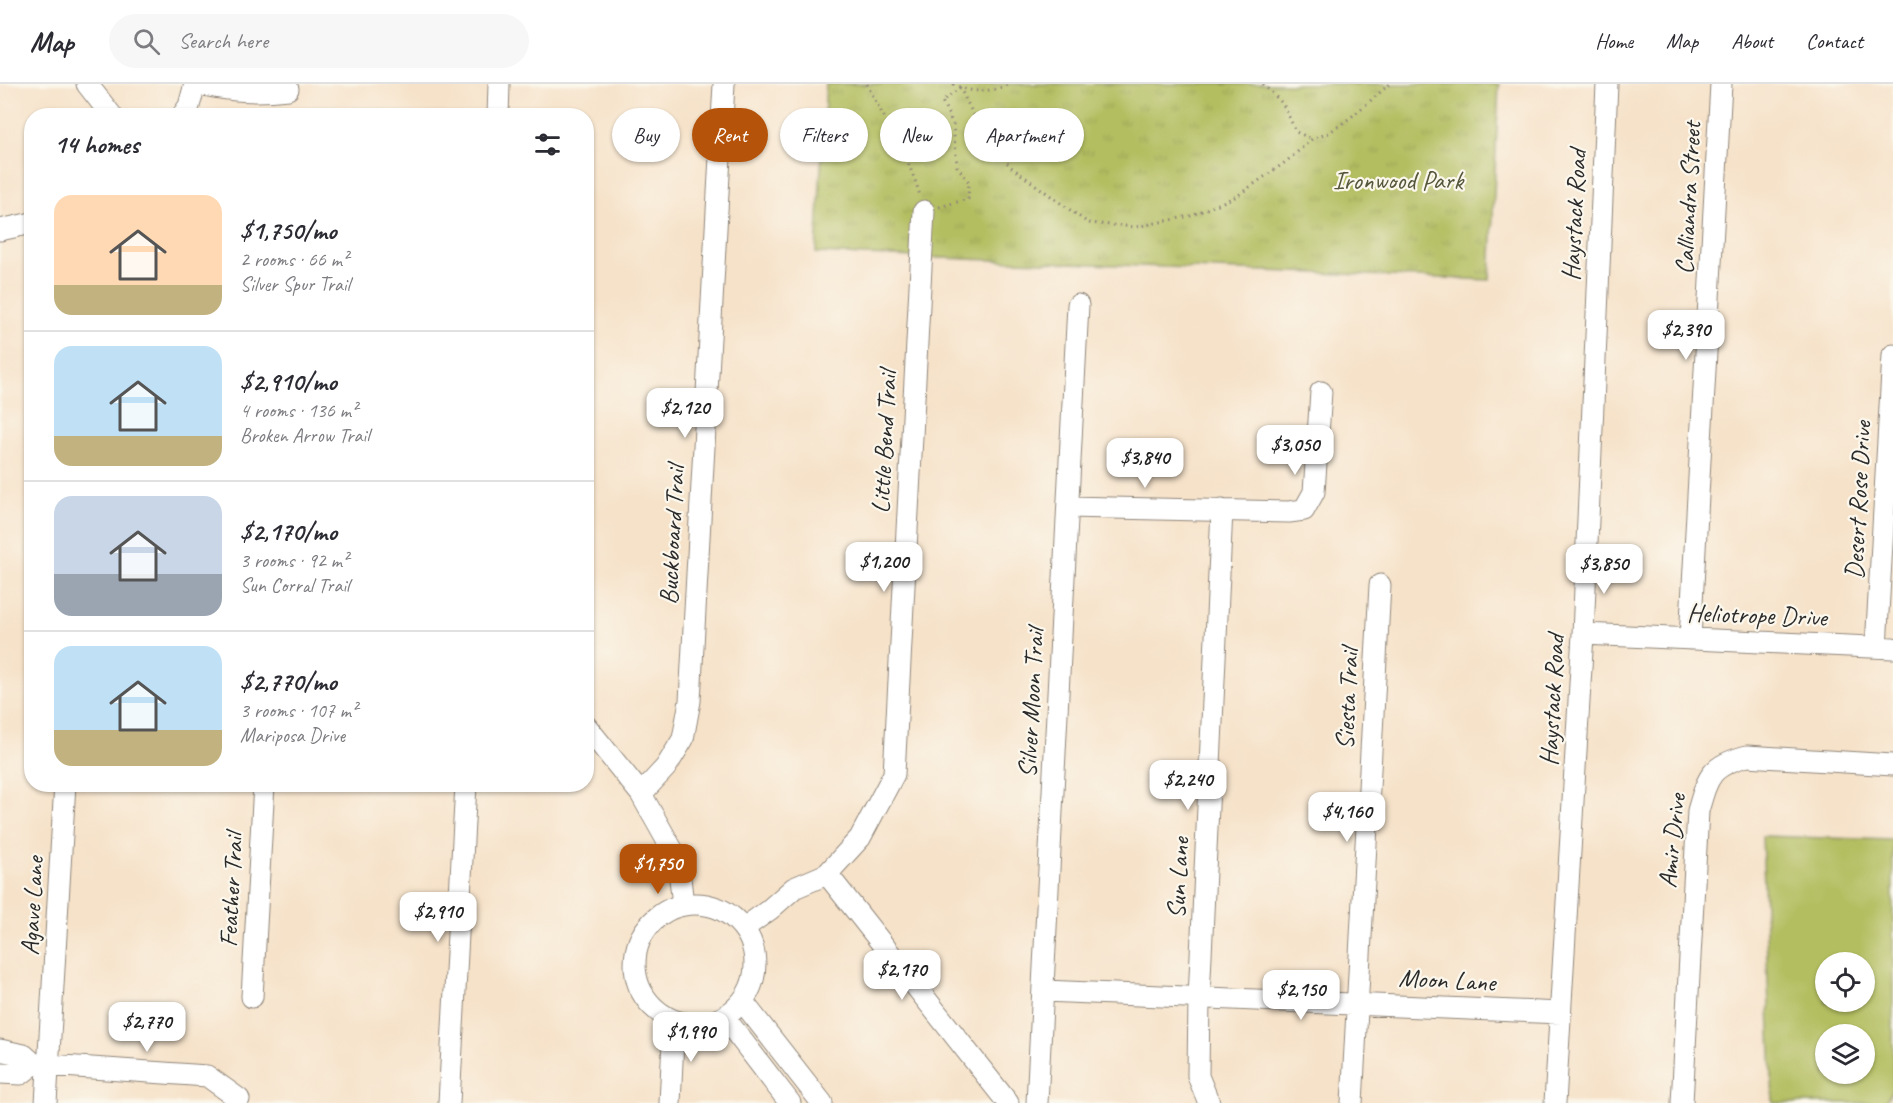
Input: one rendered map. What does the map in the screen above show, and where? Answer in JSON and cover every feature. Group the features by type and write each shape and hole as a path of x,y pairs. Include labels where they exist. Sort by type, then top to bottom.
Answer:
{"street":[{"path":"87,84 106,108"},
{"path":"498,108 499,84"},
{"name":"Buckboard Trail","path":"642,794 666,767 683,740 690,701 724,84"},
{"name":"Haystack Road","path":"1555,1103 1583,634 1607,84"},
{"name":"Calliandra Street","path":"1690,639 1721,84"},
{"path":"188,108 207,85 230,91 288,89"},
{"name":"Little Bend Trail","path":"744,928 794,888 827,874 860,838 894,774 924,211"},
{"path":"0,230 24,225"},
{"name":"Silver Moon Trail","path":"1037,1103 1078,305"},
{"name":"Desert Rose Drive","path":"1885,648 1893,355"},
{"path":"1068,507 1289,512 1304,510 1314,492 1321,392"},
{"name":"Sun Lane","path":"1209,1103 1198,1076 1199,998 1222,510"},
{"name":"Siesta Trail","path":"1352,1103 1380,585"},
{"name":"Heliotrope Drive","path":"1583,634 1885,648"},
{"path":"594,736 642,794 678,860 683,905"},
{"name":"Amir Drive","path":"1682,1103 1698,811 1707,780 1725,762 1747,756 1893,765"},
{"name":"Agave Lane","path":"46,1103 42,1065 64,792"},
{"name":"Feather Trail","path":"252,998 264,792"},
{"path":"449,1103 466,792"},
{"path":"827,874 1008,1103"},
{"path":"683,905 706,905 727,913 744,928 755,958 751,989 743,1002 724,1017 703,1025 674,1022 652,1007 639,985 635,960 643,935 660,916 683,905"},
{"name":"Moon Lane","path":"1044,990 1561,1012"},
{"path":"743,1002 822,1103"},
{"path":"724,1017 790,1103"},
{"path":"670,1103 674,1022"},
{"path":"0,1050 24,1055 42,1065 207,1076 239,1099"},
{"path":"0,1073 21,1074 42,1065"}],"path":[{"path":"867,84 915,179 924,211 969,199 969,182 957,166 953,124 942,101 960,88"},
{"path":"953,84 960,88 981,91 996,90 1010,84"},
{"path":"1263,84 1283,104 1296,132 1312,139"},
{"path":"960,88 985,138 1011,167 1088,223 1136,227 1190,216 1237,196 1312,139 1327,134 1350,118 1390,84"}],"green space":[{"name":"Ironwood Park","path":"826,84 1499,84 1490,280 816,253 821,162 868,162 868,108 825,108"},
{"path":"1762,836 1893,840 1893,1090 1886,1103 1773,1103"}]}
